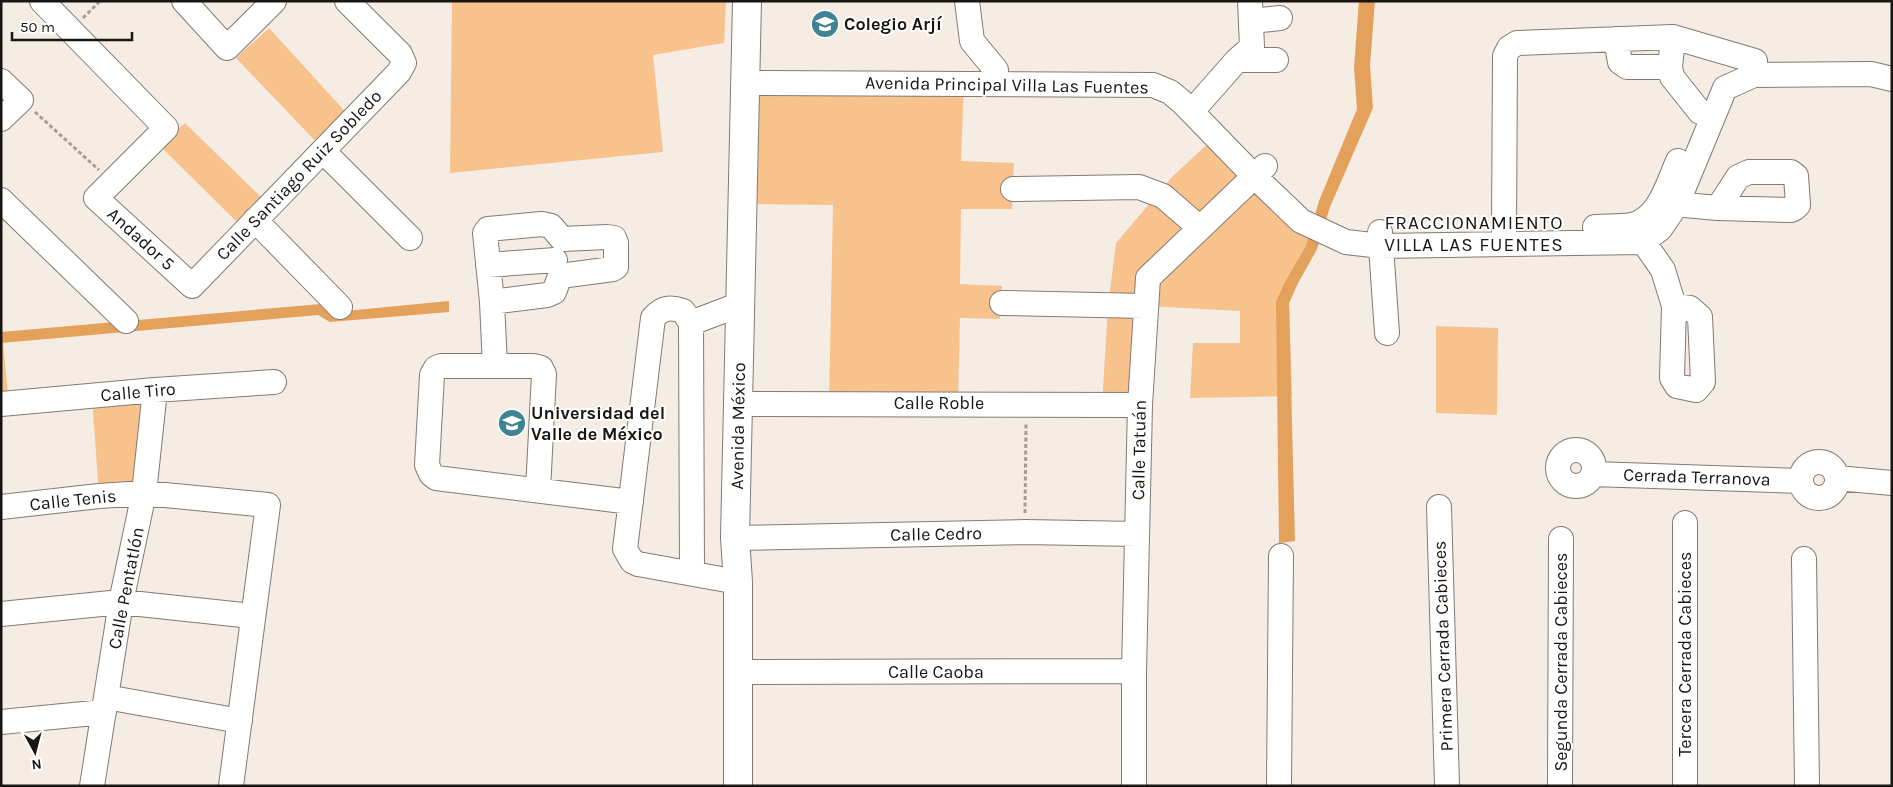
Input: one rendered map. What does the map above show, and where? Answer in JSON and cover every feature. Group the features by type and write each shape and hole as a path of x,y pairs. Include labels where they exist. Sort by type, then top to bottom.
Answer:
{"main road":[{"name":"Avenida México","path":"738,786 738,582 735,538 747,1"}],"street":[{"name":"Andador 5","path":"42,1 166,128 96,198 192,286"},
{"path":"184,1 228,48 274,1"},
{"name":"Calle Santiago Ruiz Sobledo","path":"192,286 399,72 404,63 400,54 347,1"},
{"path":"967,1 972,41 996,70"},
{"path":"1201,101 1237,60 1252,47 1251,11 1280,18"},
{"path":"1673,37 1670,67 1672,77 1700,112"},
{"path":"1504,231 1505,56 1509,48 1517,43 1673,37 1755,61"},
{"path":"1616,39 1620,62 1627,67 1670,67"},
{"path":"1237,60 1276,60"},
{"name":"Avenida Principal Villa Las Fuentes","path":"1668,204 1700,112 1715,79 1735,66 1755,61 1875,60 1892,64"},
{"name":"Avenida Principal Villa Las Fuentes","path":"746,75 996,70 1156,75 1178,81 1201,101 1259,171"},
{"name":"Avenida Principal Villa Las Fuentes","path":"1637,234 1648,218 1668,204 1726,88 1754,75 1871,74 1892,80"},
{"name":"Avenida Principal Villa Las Fuentes","path":"746,75 1153,85 1170,92 1259,171 1312,212 1347,229 1381,239 1637,234"},
{"path":"1,81 21,100 1,118"},
{"path":"322,151 410,238"},
{"name":"Calle Tatuán","path":"1134,786 1134,671 1140,405 1148,278 1259,171"},
{"path":"1013,189 1139,188 1162,196 1200,228"},
{"path":"1,200 126,321"},
{"path":"1668,204 1718,208"},
{"path":"254,220 340,307"},
{"path":"492,302 547,295 554,292 559,258 551,226 542,224 488,229 485,234 492,302 495,366"},
{"name":"Avenida Principal Villa Las Fuentes","path":"1381,239 1504,231 1637,234"},
{"path":"1637,234 1663,270 1674,306"},
{"path":"1381,239 1387,332"},
{"path":"488,266 559,258"},
{"path":"1002,303 1145,306"},
{"path":"691,324 741,304"},
{"path":"692,572 691,324 684,311 672,307 661,310 654,318 625,549 632,561 638,564 692,572 738,582"},
{"path":"538,490 544,374 541,368 534,366 441,366 436,368 432,375 427,465 430,474 436,478 631,502"},
{"name":"Calle Tiro","path":"1,404 156,390 274,382"},
{"name":"Calle Pentatlón","path":"92,786 121,602 144,493 156,390"},
{"name":"Calle Roble","path":"738,404 1140,405"},
{"name":"Cerrada Terranova","path":"1593,474 1801,480 1805,467 1811,463 1825,462 1831,466 1837,478 1892,483"},
{"name":"Calle Tenis","path":"1,507 144,493 268,505 252,616"},
{"name":"Primera Cerrada Cabieces","path":"1439,507 1446,786"},
{"name":"Tercera Cerrada Cabieces","path":"1685,523 1685,786"},
{"name":"Calle Cedro","path":"735,538 1025,532 1137,534"},
{"name":"Segunda Cerrada Cabieces","path":"1560,786 1561,539"},
{"path":"1279,786 1281,556"},
{"path":"1804,559 1806,786"},
{"path":"1,614 121,602 252,616 231,786"},
{"name":"Calle Caoba","path":"738,672 1134,671"},
{"path":"1,722 105,705 240,721"}],"path":[{"path":"21,100 112,182"},
{"path":"1025,532 1026,404"}],"shaded area":[{"path":"452,1 726,1 724,43 653,55 663,152 450,173"},
{"path":"1359,1 1375,1 1370,65 1373,108 1330,207 1317,249 1289,303 1295,541 1279,543 1276,302 1285,282 1306,246 1319,201 1357,109 1354,67"},
{"path":"269,28 353,120 321,147 236,58"},
{"path":"746,83 964,84 961,161 1014,163 1012,209 961,209 960,284 1002,286 1000,319 960,318 958,403 829,403 833,205 743,204"},
{"path":"185,123 266,202 242,227 160,146"},
{"path":"1216,136 1323,231 1317,249 1289,303 1292,396 1190,398 1193,343 1240,343 1240,311 1145,306 1140,405 1102,405 1108,306 1116,243 1173,176"},
{"path":"449,301 449,312 330,322 318,315 1,343 1,332 321,304 335,312"},
{"path":"1436,326 1498,328 1497,415 1436,413"},
{"path":"1,343 3,343 8,394 1,395"},
{"path":"155,390 144,493 99,496 92,396"}],"place":[{"name":"Colegio Arjí","path":"825,24"},
{"name":"Universidad del Valle de México","path":"512,423"}],"district":[{"name":"FRACCIONAMIENTO VILLA LAS FUENTES","path":"1474,234"}]}
